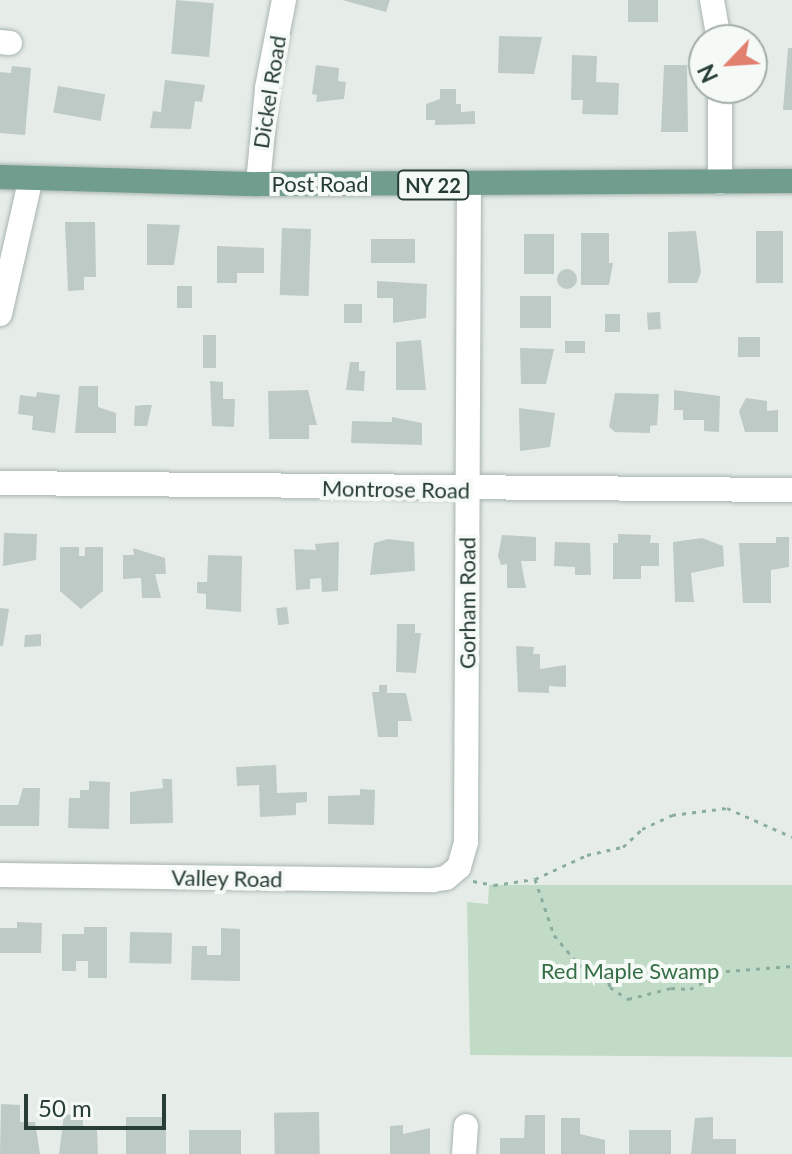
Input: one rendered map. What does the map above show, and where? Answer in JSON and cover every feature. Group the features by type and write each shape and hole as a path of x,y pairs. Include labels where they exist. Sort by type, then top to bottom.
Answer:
{"main road":[{"name":"NY 22","path":"0,177 35,178"},
{"name":"Post Road","path":"35,178 258,184 469,185 792,181"}],"street":[{"name":"Dickel Road","path":"258,184 267,88 284,0"},
{"path":"712,0 716,24"},
{"path":"720,104 720,182"},
{"path":"0,314 35,178"},
{"name":"Gorham Road","path":"456,870 466,842 469,185"},
{"name":"Montrose Road","path":"0,483 467,490 792,490"},
{"name":"Valley Road","path":"0,875 433,880 456,870"},
{"path":"464,1154 466,1126"}],"path":[{"path":"456,870 473,881 494,885 535,879 587,855 623,847 642,829 672,815 727,808 792,837"},
{"path":"535,879 554,935 579,965 606,973 610,987 628,999 671,988 690,989 726,971 792,966"}],"green space":[{"name":"Red Maple Swamp","path":"489,885 792,885 792,1057 470,1055 467,902 488,904"}],"building":[{"path":"176,0 214,3 209,57 171,54"},
{"path":"342,0 390,0 386,12"},
{"path":"628,0 658,0 658,22 628,22"},
{"path":"499,36 542,37 534,74 498,73"},
{"path":"788,48 792,48 792,110 783,110"},
{"path":"572,55 597,56 596,82 619,83 618,115 582,114 583,100 571,100"},
{"path":"316,65 339,68 338,81 346,82 344,99 316,102 317,95 312,94"},
{"path":"664,65 687,65 688,132 661,132"},
{"path":"12,66 31,68 25,135 0,133 0,72 11,73"},
{"path":"165,80 205,85 202,102 195,101 191,129 150,128 153,111 161,112"},
{"path":"58,86 105,94 101,121 53,113"},
{"path":"440,89 456,89 456,104 461,104 461,112 475,111 475,124 435,125 435,120 426,120 426,104 440,99"},
{"path":"65,222 95,222 96,277 84,277 84,290 68,291"},
{"path":"147,224 180,225 174,265 147,265"},
{"path":"282,228 311,229 309,296 280,295"},
{"path":"696,231 701,272 697,283 668,283 668,232"},
{"path":"756,231 783,231 783,283 756,283"},
{"path":"581,233 609,233 609,263 613,263 609,285 581,285"},
{"path":"524,234 554,234 554,274 524,274"},
{"path":"371,239 415,239 415,263 371,263"},
{"path":"217,246 264,248 264,273 237,273 237,283 217,283"},
{"path":"567,269 574,272 577,279 574,286 567,289 560,286 557,279 560,272"},
{"path":"377,281 427,284 426,318 393,323 393,298 377,298"},
{"path":"177,286 192,286 192,308 177,308"},
{"path":"520,296 551,296 551,328 520,328"},
{"path":"344,304 362,304 362,323 344,323"},
{"path":"660,312 661,329 648,330 647,313"},
{"path":"605,314 620,314 620,332 605,332"},
{"path":"203,335 216,335 216,368 203,368"},
{"path":"738,337 760,337 760,357 738,357"},
{"path":"421,340 426,390 396,390 396,342"},
{"path":"565,341 585,341 585,353 565,353"},
{"path":"520,348 554,349 546,384 521,384"},
{"path":"350,362 359,362 359,371 365,371 364,391 346,390"},
{"path":"210,381 223,382 223,399 235,399 234,427 212,426"},
{"path":"79,386 98,386 98,407 116,413 116,433 75,433"},
{"path":"308,390 317,425 309,425 309,439 269,439 268,391"},
{"path":"674,390 720,396 719,432 704,431 704,420 683,420 683,410 674,410"},
{"path":"37,392 60,395 55,433 32,430 33,416 18,414 20,395 36,397"},
{"path":"615,393 659,394 657,425 650,426 650,433 615,432 609,427"},
{"path":"746,398 767,401 767,411 778,410 778,432 745,432 739,411"},
{"path":"152,405 147,426 134,426 135,406"},
{"path":"519,408 555,413 550,447 520,451"},
{"path":"392,417 422,423 422,445 351,443 352,421 392,422"},
{"path":"4,533 37,534 36,560 3,566"},
{"path":"618,534 651,535 650,543 659,543 659,566 641,566 641,579 613,579 613,543 618,543"},
{"path":"502,535 536,537 536,561 521,561 526,588 507,588 507,564 501,565 498,556"},
{"path":"776,537 789,537 789,567 771,570 771,603 743,603 739,543 776,543"},
{"path":"702,538 723,546 724,566 691,573 694,602 675,602 673,542"},
{"path":"388,539 414,542 415,571 370,575 374,543"},
{"path":"339,542 338,591 322,592 321,578 310,579 310,589 296,590 294,549 316,550 315,544"},
{"path":"555,542 590,543 591,575 575,575 575,567 554,566"},
{"path":"60,547 79,547 79,556 85,556 85,547 103,547 103,591 81,609 60,591"},
{"path":"133,548 165,558 166,574 155,574 161,598 142,598 141,578 123,579 123,555 134,555"},
{"path":"208,555 242,556 241,612 206,609 206,594 197,593 197,582 207,582"},
{"path":"287,607 289,624 278,625 276,608"},
{"path":"0,608 9,609 3,646 0,646"},
{"path":"397,624 415,624 415,633 421,633 416,673 396,672"},
{"path":"41,634 41,646 24,647 25,635"},
{"path":"516,646 534,647 533,654 540,654 540,669 566,665 566,687 549,686 549,693 518,692"},
{"path":"379,685 387,685 387,693 406,693 412,721 398,721 398,737 378,737 372,692 379,692"},
{"path":"276,765 277,793 307,792 307,802 296,803 296,815 260,817 259,785 237,786 236,767"},
{"path":"162,779 172,779 173,823 130,824 130,792 163,788"},
{"path":"89,781 110,782 109,829 68,828 69,798 80,798 80,790 89,790"},
{"path":"23,788 40,788 39,826 0,826 0,805 18,805"},
{"path":"360,789 375,790 374,825 328,824 328,796 360,795"},
{"path":"17,922 42,923 41,953 0,953 0,928 17,928"},
{"path":"84,927 107,927 107,978 88,978 88,961 76,961 76,971 62,971 62,934 84,934"},
{"path":"221,928 240,929 240,981 191,980 192,946 207,946 207,955 221,955"},
{"path":"130,932 172,933 171,964 129,963"},
{"path":"1,1104 20,1105 20,1122 35,1122 40,1154 0,1154"},
{"path":"319,1112 320,1154 275,1154 274,1113"},
{"path":"83,1114 83,1130 97,1130 98,1154 59,1154 64,1115"},
{"path":"525,1115 545,1115 545,1154 500,1154 500,1138 524,1138"},
{"path":"126,1117 166,1117 166,1154 126,1154"},
{"path":"713,1117 713,1139 736,1139 736,1154 691,1154 695,1118"},
{"path":"561,1118 580,1118 580,1134 605,1140 605,1154 561,1154"},
{"path":"403,1125 403,1134 430,1128 430,1154 390,1154 390,1126"},
{"path":"189,1130 241,1130 241,1154 189,1154"},
{"path":"629,1130 671,1130 671,1154 629,1154"}]}
